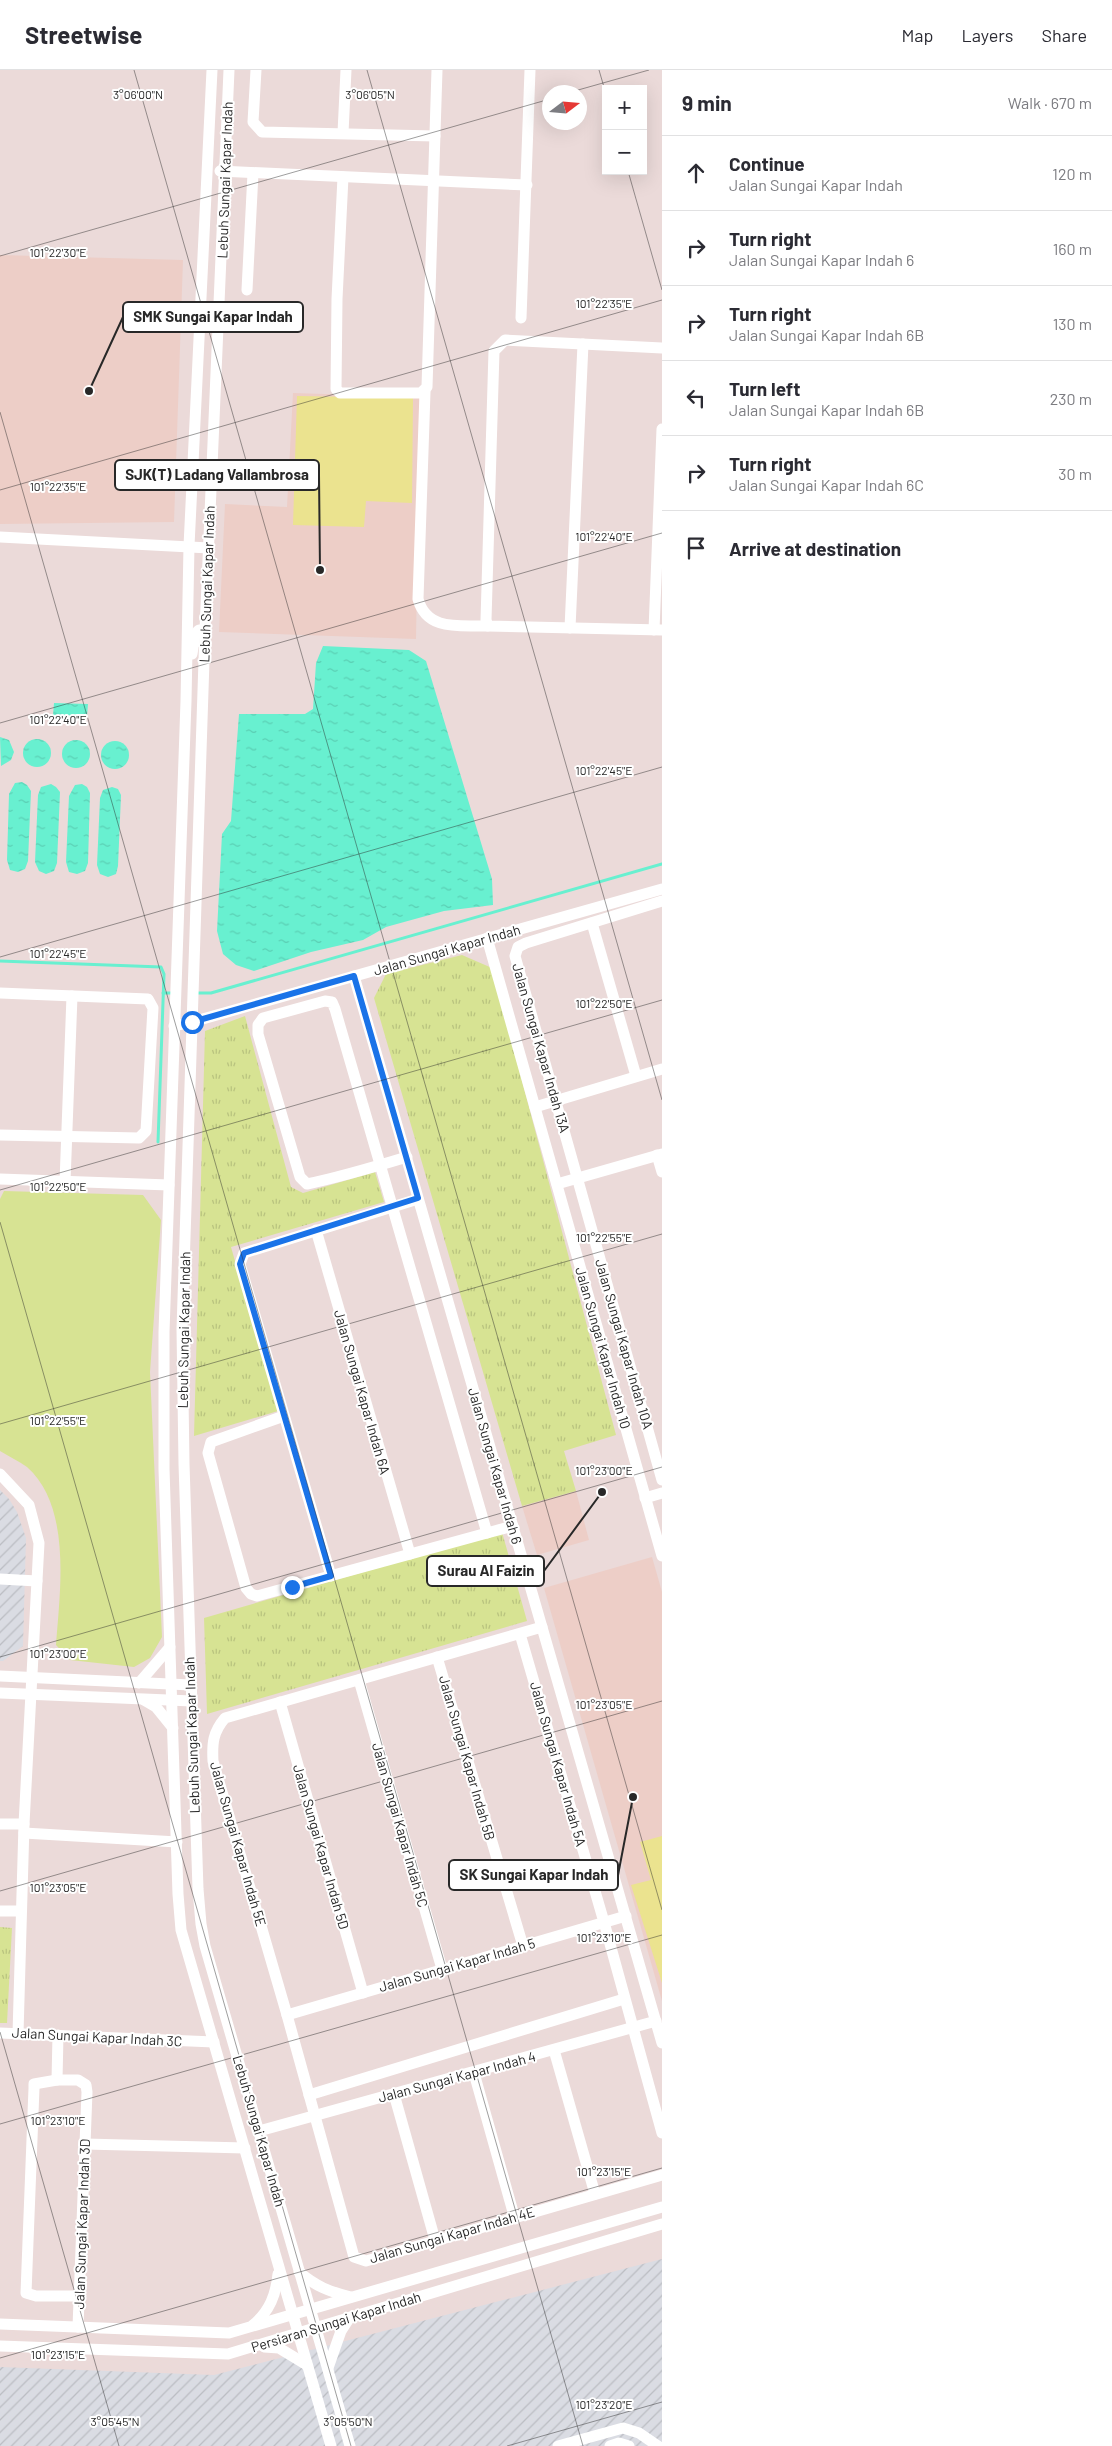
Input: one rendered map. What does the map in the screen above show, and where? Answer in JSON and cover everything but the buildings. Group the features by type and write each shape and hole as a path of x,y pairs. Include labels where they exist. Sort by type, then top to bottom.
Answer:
{"street":[{"name":"Lebuh Sungai Kapar Indah","path":"212,70 189,546 164,1332 164,1469 181,1930 330,2446"},
{"name":"Lebuh Sungai Kapar Indah","path":"229,70 205,630 182,1328 191,1685 201,1924 350,2446"},
{"path":"256,70 254,122 262,132 435,136"},
{"path":"343,133 346,70"},
{"path":"437,70 418,599 423,612 441,625 658,630 662,429"},
{"path":"521,318 530,70"},
{"path":"208,171 527,185"},
{"path":"247,290 253,173"},
{"path":"342,177 337,299 336,389 340,392 425,392"},
{"path":"488,626 486,620 494,351 505,340 662,348"},
{"path":"570,628 583,344"},
{"path":"0,537 209,548"},
{"path":"185,682 195,634 199,630 205,630"},
{"name":"Jalan Sungai Kapar Indah","path":"174,1026 662,889"},
{"name":"Jalan Sungai Kapar Indah 13A","path":"577,1178 515,956 518,947 526,943 662,901"},
{"path":"592,923 636,1076"},
{"name":"Jalan Sungai Kapar Indah 10","path":"487,938 662,1556"},
{"name":"Jalan Sungai Kapar Indah 6","path":"354,976 662,2043"},
{"path":"0,993 148,999 153,1008 146,1131 144,1134 139,1138 0,1135"},
{"path":"65,1182 72,996"},
{"name":"Jalan Sungai Kapar Indah 6","path":"284,1416 211,1442 208,1447 208,1453 246,1588 251,1594 257,1596 487,1533 381,1165 332,1002 325,1001 263,1018 258,1025 258,1034 300,1177 307,1184 381,1165"},
{"path":"535,1107 662,1069"},
{"path":"557,1184 660,1155 662,1172"},
{"path":"381,1165 407,1157"},
{"name":"Jalan Sungai Kapar Indah 10A","path":"577,1178 662,1480"},
{"path":"0,1180 169,1185"},
{"path":"331,1576 240,1264 240,1257 244,1253 418,1198"},
{"name":"Jalan Sungai Kapar Indah 6A","path":"316,1230 410,1554"},
{"path":"0,1474 28,1505 39,1543 24,1828 18,2034"},
{"path":"646,1498 662,1493"},
{"path":"487,1533 513,1526"},
{"path":"0,1579 37,1581"},
{"name":"Jalan Sungai Kapar Indah 5E","path":"314,2116 245,1869 218,1787 212,1761 212,1743 216,1728 225,1718 542,1627"},
{"name":"Jalan Sungai Kapar Indah 5A","path":"520,1634 604,1922 662,2133"},
{"path":"139,1683 170,1648"},
{"name":"Jalan Sungai Kapar Indah 5B","path":"437,1657 522,1946"},
{"path":"0,1676 191,1685"},
{"name":"Jalan Sungai Kapar Indah 5C","path":"359,1680 442,1970"},
{"path":"0,1693 192,1700"},
{"path":"140,1698 156,1707 173,1728"},
{"name":"Jalan Sungai Kapar Indah 5D","path":"280,1702 362,1993"},
{"path":"0,1824 24,1828 177,1842"},
{"path":"0,1911 21,1911"},
{"name":"Jalan Sungai Kapar Indah 5","path":"287,2015 626,1916"},
{"name":"Jalan Sungai Kapar Indah 4","path":"308,2095 624,1999"},
{"name":"Jalan Sungai Kapar Indah 4","path":"259,2132 656,2021"},
{"name":"Jalan Sungai Kapar Indah 3C","path":"0,2033 214,2042"},
{"path":"58,2036 57,2080 34,2084 26,2294 36,2296 79,2296"},
{"path":"554,2050 595,2194"},
{"path":"474,2073 515,2219"},
{"name":"Jalan Sungai Kapar Indah 3D","path":"57,2080 78,2080 86,2085 87,2092 78,2327"},
{"path":"394,2094 435,2240"},
{"name":"Jalan Sungai Kapar Indah 4E","path":"314,2116 354,2257 366,2261 662,2175"},
{"path":"85,2144 244,2148"},
{"name":"Persiaran Sungai Kapar Indah","path":"0,2324 229,2333 662,2207"},
{"name":"Persiaran Sungai Kapar Indah","path":"0,2346 228,2354 260,2346 350,2317 662,2224"},
{"path":"250,2328 263,2317 272,2302 277,2286 278,2265"},
{"path":"299,2272 312,2283 327,2291 354,2297"},
{"path":"328,2369 341,2331 350,2317"},
{"path":"260,2346 279,2348 307,2365"},
{"path":"558,2446 623,2428 640,2434 658,2446"},
{"path":"610,2446 618,2443 629,2446"}],"shaded area":[{"path":"0,255 183,260 174,522 0,524"},
{"path":"293,393 420,397 416,639 219,632 225,504 287,507"},
{"path":"297,396 413,398 412,503 366,501 364,527 293,525"},
{"path":"0,1490 9,1499 17,1512 26,1538 23,1646 3,1661 0,1661"},
{"path":"576,1491 589,1540 537,1555 522,1506"},
{"path":"652,1557 662,1592 662,2001 544,1588"},
{"path":"662,1836 662,1983 631,1885 651,1880 640,1842"},
{"path":"662,2259 662,2446 0,2446 0,2367 214,2375"}],"green space":[{"path":"462,955 492,968 616,1435 564,1451 576,1491 522,1506 374,998 386,974"},
{"path":"245,1016 291,1187 303,1193 375,1172 384,1202 231,1247 278,1411 194,1436 205,1031"},
{"path":"4,1191 143,1195 161,1220 150,1372 162,1637 150,1658 134,1667 70,1660 56,1645 60,1551 57,1527 51,1504 41,1484 27,1467 0,1451 0,1199"},
{"path":"502,1532 527,1621 207,1714 204,1618"},
{"path":"0,1927 12,1928 7,2023 0,2023"}],"water":[{"path":"323,646 409,650 426,661 492,879 493,905 444,911 386,927 363,940 311,952 254,971 236,965 223,954 217,931 222,834 231,821 239,714 305,714 313,709 316,663"},
{"path":"54,703 88,704 87,716 53,715"},
{"path":"0,737 9,740 14,752 11,760 1,766"},
{"path":"37,739 47,743 51,753 47,763 37,767 27,763 23,753 27,743"},
{"path":"76,740 86,744 90,754 86,764 76,768 66,764 62,754 66,744"},
{"path":"115,741 125,745 129,755 125,765 115,769 105,765 101,755 105,745"},
{"path":"22,782 31,791 28,861 25,869 18,872 10,870 7,860 9,794 15,783"},
{"path":"51,784 60,792 57,863 54,871 46,874 39,871 35,862 38,795 41,787"},
{"path":"82,784 87,787 90,793 88,863 85,871 77,874 69,872 66,862 69,796 75,785"},
{"path":"112,787 118,789 121,795 118,866 116,874 108,877 100,874 97,865 100,798 103,790"}],"waterway":[{"path":"196,993 211,993 662,864"},
{"path":"0,961 161,967 164,974 158,1142"},
{"path":"163,993 173,993"}],"place":[{"name":"SMK Sungai Kapar Indah","path":"89,391"},
{"name":"SJK(T) Ladang Vallambrosa","path":"320,570"},
{"name":"Surau Al Faizin","path":"602,1492"},
{"name":"SK Sungai Kapar Indah","path":"633,1797"}],"route":[{"path":"192,1022 354,976 418,1198 280,1241 244,1253 240,1257 240,1264 331,1576 292,1587"}]}
